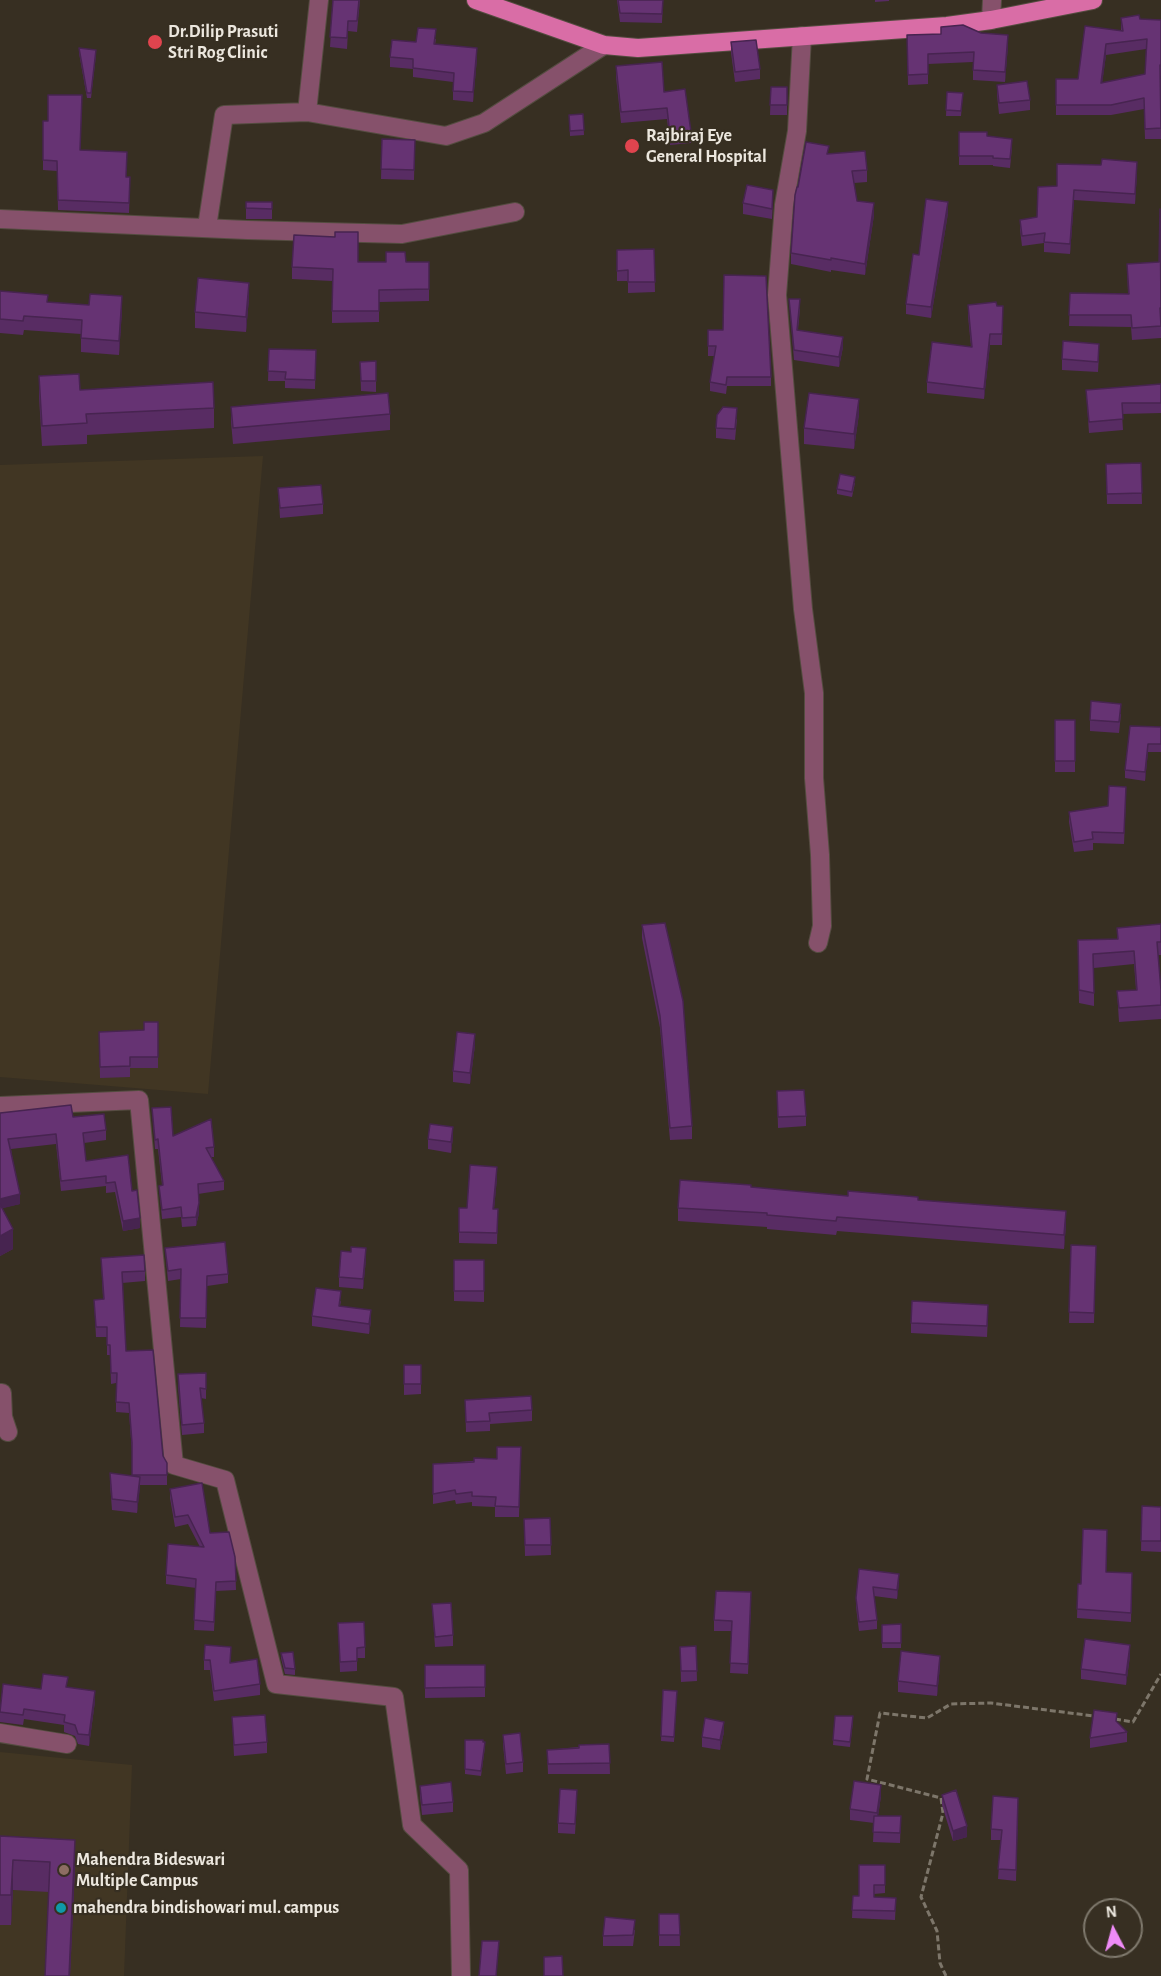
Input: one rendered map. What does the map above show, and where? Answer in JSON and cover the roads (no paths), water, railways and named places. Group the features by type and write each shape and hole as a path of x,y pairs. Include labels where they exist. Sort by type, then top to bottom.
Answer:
{"main road":[{"path":"476,0 604,45 638,48 946,26 991,20 1093,0"}],"street":[{"path":"308,112 319,0"},
{"path":"991,20 992,0"},
{"path":"802,36 797,130 784,205 777,295 803,609 814,693 814,778 820,855 822,926 818,943"},
{"path":"207,227 224,115 308,112 446,136 484,123 604,45"},
{"path":"0,219 402,234 515,213"},
{"path":"0,1107 139,1100 174,1465 225,1480 276,1684 394,1697 412,1825 459,1870 461,1976"},
{"path":"0,1393 2,1393 3,1417 8,1432"},
{"path":"0,1733 67,1744"}],"place":[{"name":"Dr.Dilip Prasuti Stri Rog Clinic","path":"155,42"},
{"name":"Rajbiraj Eye General Hospital","path":"632,146"},
{"name":"Mahendra Bideswari Multiple Campus","path":"64,1870"},
{"name":"mahendra bindishowari mul. campus","path":"61,1908"}]}
